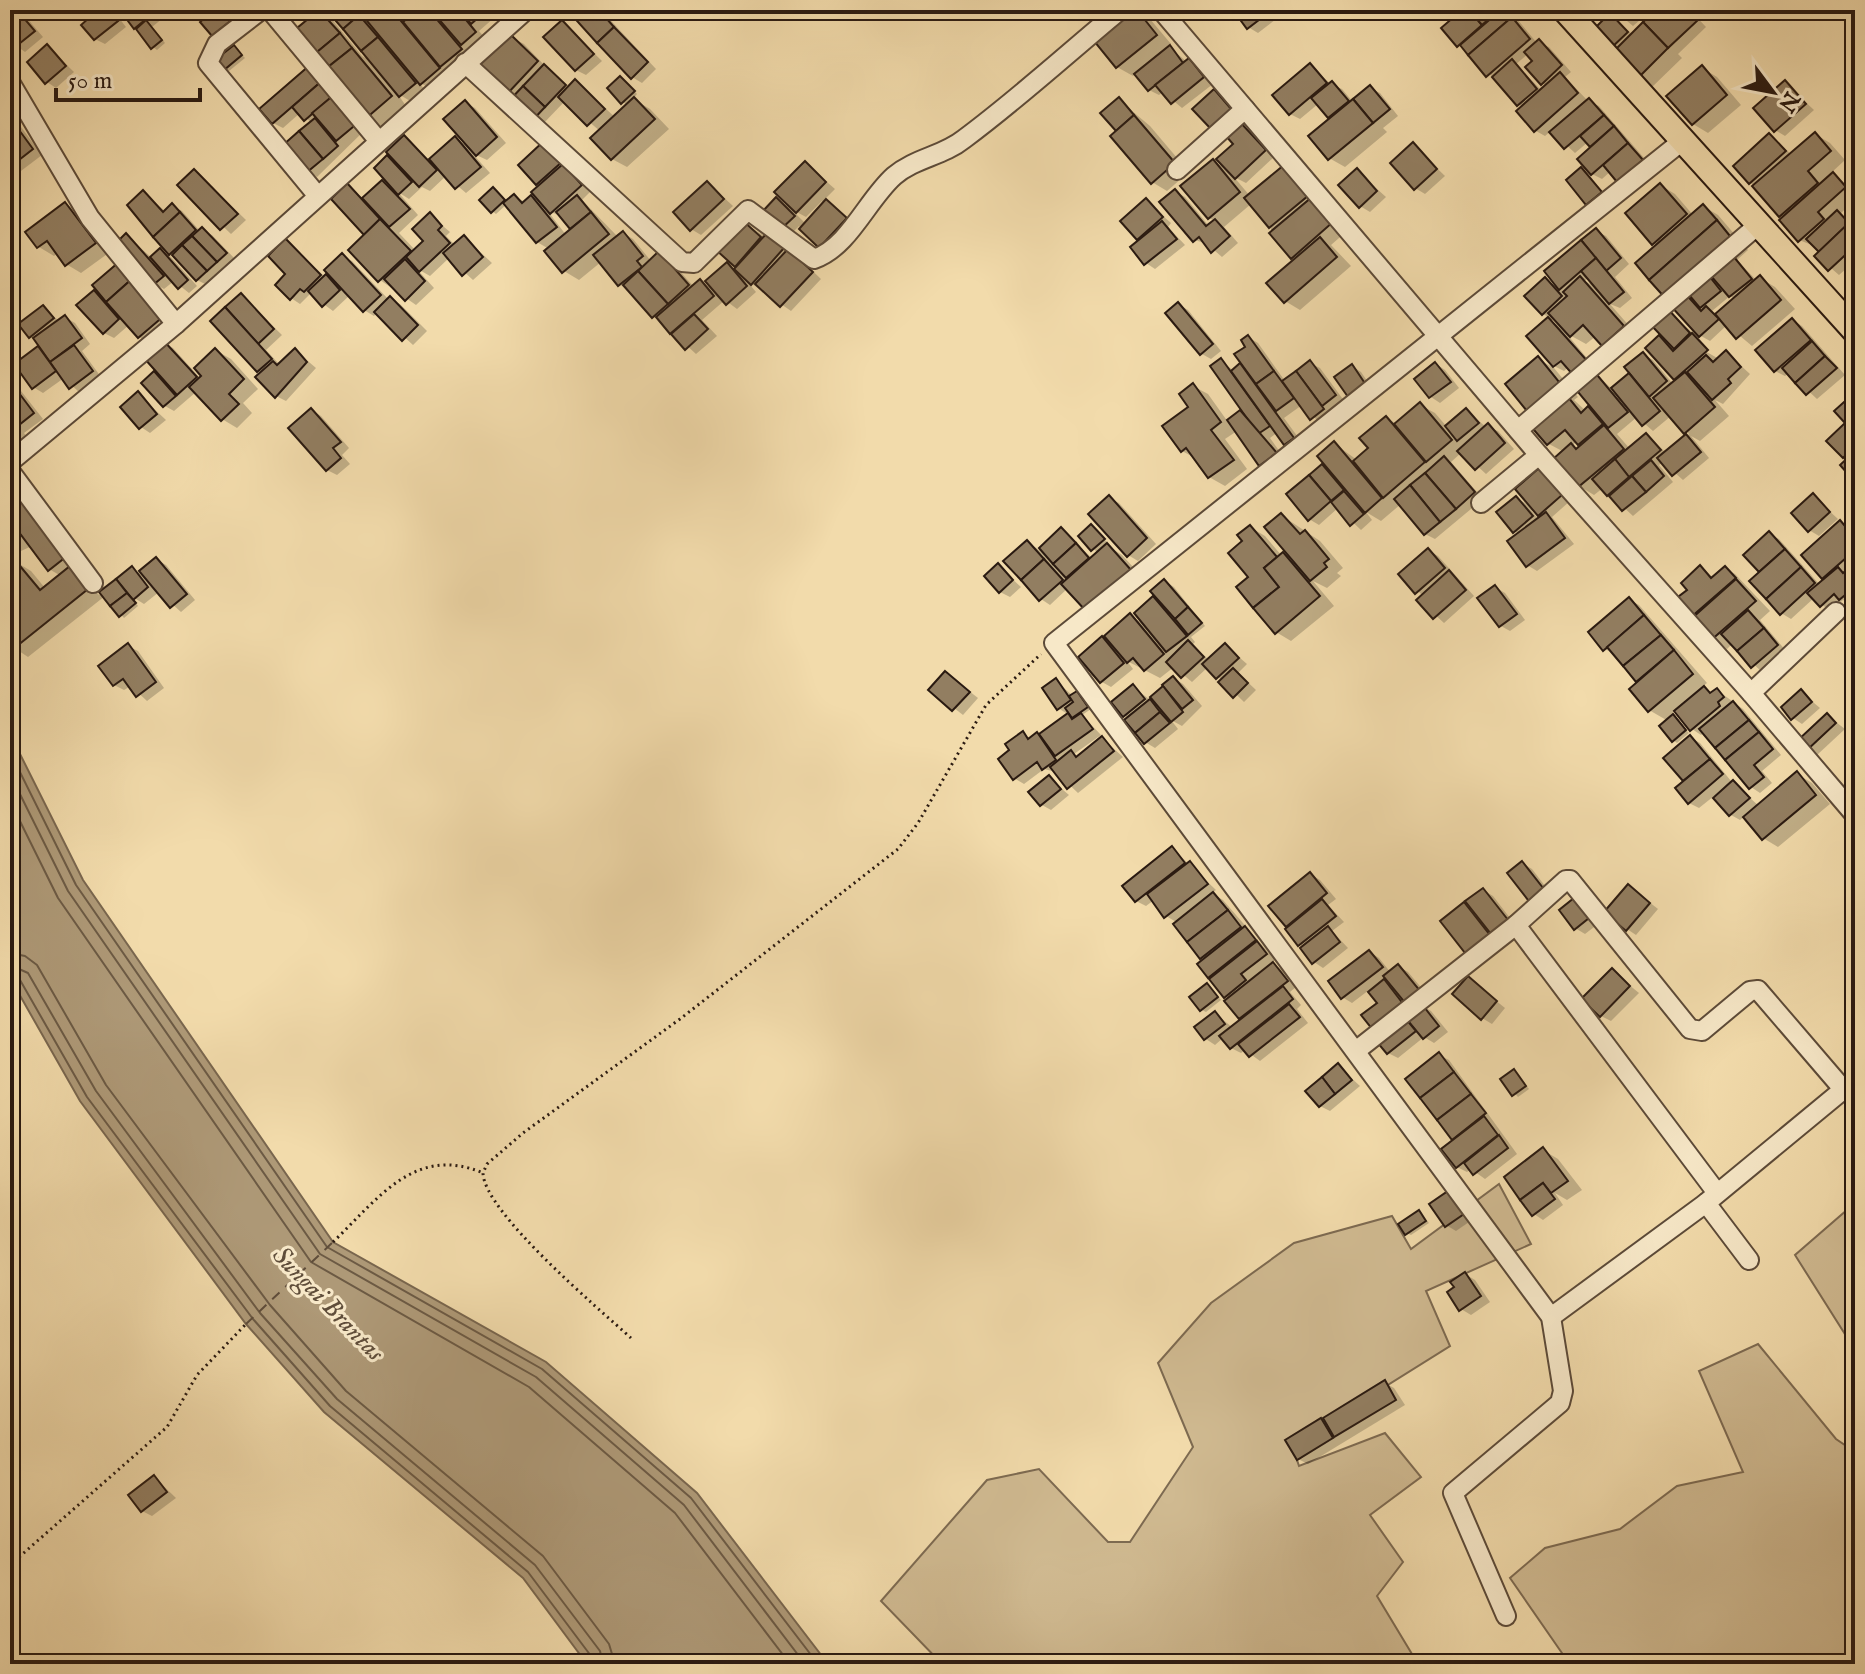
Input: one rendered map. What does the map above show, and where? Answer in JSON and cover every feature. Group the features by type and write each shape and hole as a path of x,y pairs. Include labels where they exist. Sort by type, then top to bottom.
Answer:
{"main road":[{"path":"1565,10 1681,142 1855,331"}],"street":[{"path":"261,10 217,44 208,63 317,195"},
{"path":"270,10 378,140"},
{"path":"10,462 176,324 526,10"},
{"path":"465,63 682,262 694,263 748,210 814,259 824,256 841,240 893,178 911,163 962,141 1120,10"},
{"path":"1161,10 1437,337 1855,815"},
{"path":"10,82 90,218 176,324"},
{"path":"1177,170 1245,109"},
{"path":"1506,1616 1453,1493 1560,1403 1563,1391 1551,1317 1054,643 1681,142"},
{"path":"1518,430 1757,226"},
{"path":"1481,503 1539,455"},
{"path":"10,471 93,583"},
{"path":"1751,693 1836,612"},
{"path":"1357,1050 1516,925 1566,880 1570,880 1690,1029 1702,1031 1750,991 1758,990 1849,1084 1711,1198 1551,1317"},
{"path":"1516,925 1711,1198 1749,1260"}],"path":[{"path":"631,1338 539,1253 488,1189 483,1173 487,1164 523,1133 680,1019 898,849 918,823 986,705 1054,643"},
{"path":"333,1242 398,1179 434,1164 463,1164 483,1173"},
{"path":"10,1565 167,1427 197,1375 246,1324"}],"shaded area":[{"path":"1499,1184 1531,1244 1426,1291 1450,1346 1292,1445 1299,1466 1385,1433 1421,1477 1370,1515 1403,1562 1377,1596 1418,1664 942,1664 881,1601 987,1480 1039,1469 1108,1542 1130,1542 1193,1447 1158,1363 1211,1303 1294,1243 1392,1216 1411,1249"},
{"path":"1855,1203 1855,1350 1795,1255"},
{"path":"1758,1344 1836,1439 1855,1452 1855,1664 1559,1664 1564,1656 1510,1578 1545,1548 1620,1529 1677,1486 1743,1472 1699,1371"}],"water":[{"name":"Sungai Brantas","path":"10,734 83,880 333,1242 546,1362 697,1493 828,1664 587,1664 523,1578 324,1412 246,1324 80,1101 10,978"}],"building":[{"path":"10,10 17,10 35,31 14,48 10,44"},
{"path":"98,10 109,10 118,21 94,40 81,25"},
{"path":"133,10 157,10 134,29 125,17"},
{"path":"214,10 235,10 239,14 212,36 200,22"},
{"path":"319,10 340,33 311,57 291,33"},
{"path":"355,10 359,15 343,29 328,12"},
{"path":"368,10 392,10 440,68 420,85 362,15"},
{"path":"417,10 429,10 462,49 440,67 403,22"},
{"path":"443,10 458,10 476,32 461,45 436,16"},
{"path":"459,10 487,10 471,24"},
{"path":"599,10 614,27 597,43 568,11"},
{"path":"1132,10 1137,10 1157,35 1116,68 1094,41"},
{"path":"1233,10 1272,10 1247,29"},
{"path":"1462,10 1469,10 1482,25 1457,47 1441,28"},
{"path":"1469,10 1499,10 1482,25"},
{"path":"1501,10 1512,17 1468,55 1460,45"},
{"path":"1656,10 1688,10 1698,20 1668,48 1643,22"},
{"path":"1610,13 1628,32 1610,49 1592,31"},
{"path":"359,15 378,37 361,51 343,29"},
{"path":"1512,17 1530,39 1486,77 1468,55"},
{"path":"146,20 162,40 151,49 136,29"},
{"path":"562,20 594,54 575,71 543,37"},
{"path":"1643,22 1668,48 1635,81 1610,55"},
{"path":"614,27 648,62 631,79 597,43"},
{"path":"340,33 352,48 323,71 311,57"},
{"path":"509,33 538,61 507,94 478,66"},
{"path":"378,37 416,83 399,97 361,51"},
{"path":"1539,39 1562,65 1541,85 1525,67 1532,61 1524,52"},
{"path":"47,44 66,66 45,84 27,62"},
{"path":"234,45 242,55 224,70 215,60"},
{"path":"1170,45 1183,63 1148,91 1134,74"},
{"path":"352,48 392,96 364,120 323,71"},
{"path":"1189,58 1204,77 1171,104 1155,85"},
{"path":"1512,59 1537,89 1517,106 1492,77"},
{"path":"1310,63 1327,83 1289,115 1272,95"},
{"path":"544,64 566,85 545,107 523,86"},
{"path":"310,65 323,80 272,124 259,109"},
{"path":"1702,65 1727,95 1692,125 1666,96"},
{"path":"1560,72 1578,93 1534,132 1516,111"},
{"path":"620,76 635,91 621,104 607,88"},
{"path":"575,79 605,109 587,126 558,97"},
{"path":"323,80 335,94 304,121 292,107"},
{"path":"1785,80 1806,104 1774,132 1753,108"},
{"path":"1332,81 1349,101 1328,118 1311,98"},
{"path":"1370,85 1390,109 1373,123 1353,99"},
{"path":"523,86 545,107 531,122 509,101"},
{"path":"1214,89 1232,110 1211,129 1192,109"},
{"path":"335,94 359,122 336,141 312,113"},
{"path":"634,97 655,119 611,160 590,138"},
{"path":"1119,97 1134,115 1116,131 1100,113"},
{"path":"1589,98 1604,115 1564,149 1549,132"},
{"path":"1353,99 1373,123 1328,160 1308,136"},
{"path":"465,100 497,137 476,156 443,119"},
{"path":"1134,115 1175,163 1151,184 1110,136"},
{"path":"1604,115 1614,126 1590,147 1580,136"},
{"path":"315,118 338,146 323,159 299,131"},
{"path":"10,120 33,149 10,167"},
{"path":"1240,122 1266,150 1235,179 1216,159 1233,144 1226,136"},
{"path":"1614,126 1628,143 1591,175 1577,159"},
{"path":"299,131 323,159 306,173 283,145"},
{"path":"1815,132 1831,151 1808,171 1818,183 1779,217 1752,186"},
{"path":"1769,133 1786,151 1749,184 1733,166"},
{"path":"404,135 437,170 419,187 386,152"},
{"path":"455,136 481,167 455,189 429,159"},
{"path":"544,141 563,161 536,185 518,165"},
{"path":"1413,142 1437,169 1414,190 1390,163"},
{"path":"1628,143 1643,160 1617,182 1603,165"},
{"path":"387,155 412,182 398,195 374,168"},
{"path":"1213,159 1240,192 1208,219 1180,186"},
{"path":"805,161 826,182 796,213 774,192"},
{"path":"563,164 582,185 550,214 531,192"},
{"path":"1284,165 1309,195 1269,228 1244,198"},
{"path":"1581,167 1602,192 1586,205 1566,180"},
{"path":"1357,168 1377,191 1359,208 1338,185"},
{"path":"194,169 238,214 220,230 177,185"},
{"path":"1833,172 1846,187 1818,212 1824,219 1798,242 1779,220"},
{"path":"382,180 410,209 389,227 362,198"},
{"path":"707,181 724,199 690,231 673,212"},
{"path":"347,183 380,219 364,235 331,199"},
{"path":"1660,183 1687,214 1652,245 1625,213"},
{"path":"493,187 505,200 491,213 479,200"},
{"path":"1175,189 1206,226 1215,219 1230,236 1211,253 1199,237 1193,242 1159,202"},
{"path":"143,190 163,212 172,203 180,212 153,237 127,205"},
{"path":"514,194 522,203 531,195 557,227 536,243 503,203"},
{"path":"577,195 591,212 570,229 556,212"},
{"path":"776,197 795,216 781,229 763,211"},
{"path":"1312,197 1333,222 1291,259 1269,233"},
{"path":"1146,198 1163,217 1137,240 1120,221"},
{"path":"826,199 847,218 819,248 799,229"},
{"path":"65,202 96,243 65,266 47,241 37,248 25,232"},
{"path":"1703,204 1717,220 1649,280 1635,263"},
{"path":"1837,210 1849,223 1819,252 1806,239"},
{"path":"180,212 196,230 169,255 153,237"},
{"path":"430,212 442,226 438,230 450,243 419,272 406,257 423,241 412,229"},
{"path":"591,212 609,234 562,273 544,251"},
{"path":"1855,217 1855,246 1828,271 1814,256"},
{"path":"380,219 411,251 378,282 348,250"},
{"path":"741,219 761,237 735,267 715,249"},
{"path":"1717,220 1734,241 1667,300 1649,280"},
{"path":"1162,221 1177,239 1144,265 1130,247"},
{"path":"202,227 227,253 217,262 192,236"},
{"path":"1596,228 1621,258 1606,271 1581,240"},
{"path":"623,231 643,256 637,261 642,267 618,286 593,255"},
{"path":"126,233 164,276 153,285 116,243"},
{"path":"767,233 784,248 751,285 734,269"},
{"path":"464,235 483,257 462,276 443,253"},
{"path":"192,236 217,262 207,271 182,245"},
{"path":"1320,237 1337,257 1284,303 1266,283"},
{"path":"285,238 321,275 304,292 300,289 290,300 275,285 285,274 268,256"},
{"path":"1581,240 1596,258 1559,290 1544,271"},
{"path":"182,245 207,271 196,281 172,255"},
{"path":"160,248 188,280 178,289 150,257"},
{"path":"788,249 813,272 780,307 755,284"},
{"path":"659,251 689,285 668,304 638,271"},
{"path":"342,253 381,295 363,312 324,270"},
{"path":"1734,257 1752,279 1729,297 1711,276"},
{"path":"1596,258 1624,292 1609,304 1581,271"},
{"path":"405,259 425,281 405,301 384,279"},
{"path":"119,262 133,278 106,302 92,285"},
{"path":"727,262 747,286 726,305 705,281"},
{"path":"638,271 668,304 652,318 623,285"},
{"path":"1706,272 1721,291 1700,308 1684,289"},
{"path":"326,274 340,290 322,307 308,291"},
{"path":"1760,275 1781,300 1736,339 1715,314"},
{"path":"1580,276 1624,326 1602,346 1583,325 1570,337 1548,313 1567,296 1563,292"},
{"path":"1545,277 1562,296 1542,315 1524,296"},
{"path":"133,278 165,315 138,338 106,302"},
{"path":"700,279 714,296 670,334 656,317"},
{"path":"94,290 119,319 103,334 76,305"},
{"path":"1684,292 1701,311 1706,306 1719,319 1699,337 1670,305"},
{"path":"241,293 274,329 258,344 225,307"},
{"path":"390,296 418,325 402,341 374,312"},
{"path":"1178,302 1213,344 1200,355 1165,313"},
{"path":"43,305 54,318 29,338 18,324"},
{"path":"225,307 272,359 257,372 210,321"},
{"path":"1667,308 1690,333 1674,349 1650,324"},
{"path":"694,314 708,329 685,350 671,334"},
{"path":"65,315 82,338 50,362 33,338"},
{"path":"1548,317 1589,363 1574,376 1561,361 1553,367 1526,336"},
{"path":"1792,318 1811,340 1774,372 1755,350"},
{"path":"1692,333 1708,350 1674,380 1645,348 1659,335 1673,351"},
{"path":"1248,335 1274,371 1256,384 1234,354 1245,347 1241,340"},
{"path":"163,340 197,377 177,395 144,358"},
{"path":"1812,341 1825,356 1795,383 1782,368"},
{"path":"74,345 93,371 69,389 50,362"},
{"path":"38,346 56,371 32,389 14,364"},
{"path":"215,348 244,379 229,394 239,404 221,421 189,387 201,376 194,368"},
{"path":"295,348 307,362 275,398 255,377 273,361 277,365"},
{"path":"1726,350 1741,367 1728,379 1731,383 1712,400 1687,372 1706,355 1713,362"},
{"path":"1643,352 1667,381 1649,397 1624,367"},
{"path":"1538,356 1564,388 1531,416 1505,384"},
{"path":"1825,356 1837,368 1806,395 1795,383"},
{"path":"1221,358 1270,426 1258,434 1210,366"},
{"path":"1310,360 1336,395 1322,406 1296,371"},
{"path":"1435,362 1451,382 1429,398 1414,379"},
{"path":"1240,363 1294,438 1284,445 1231,371"},
{"path":"1352,364 1366,385 1348,397 1334,377"},
{"path":"1593,370 1628,412 1608,428 1573,386"},
{"path":"154,371 176,396 163,407 141,383"},
{"path":"1274,371 1294,398 1276,411 1256,384"},
{"path":"1296,371 1324,409 1310,420 1282,381"},
{"path":"1685,372 1715,407 1684,434 1653,398"},
{"path":"1629,373 1660,411 1642,426 1611,388"},
{"path":"10,381 34,413 14,429 10,424"},
{"path":"1193,383 1221,422 1211,430 1234,460 1208,478 1186,448 1181,452 1162,426 1188,407 1179,394"},
{"path":"138,391 157,414 139,429 120,407"},
{"path":"1564,392 1581,413 1588,406 1603,424 1578,445 1565,430 1547,445 1528,423"},
{"path":"1853,394 1855,446 1843,458 1826,441 1845,423 1834,411"},
{"path":"1420,402 1452,440 1426,462 1394,424"},
{"path":"311,408 341,442 333,448 341,458 326,471 288,428"},
{"path":"1466,408 1479,423 1457,441 1445,426"},
{"path":"1240,410 1277,453 1259,466 1227,420"},
{"path":"1386,416 1425,462 1383,498 1353,461 1368,448 1359,438"},
{"path":"1488,423 1505,443 1475,470 1457,451"},
{"path":"1604,425 1624,449 1577,488 1553,459 1571,443 1576,449"},
{"path":"1646,433 1661,450 1629,477 1615,459"},
{"path":"1686,434 1701,452 1672,476 1657,458"},
{"path":"1334,441 1382,498 1365,513 1317,456"},
{"path":"1855,451 1855,482 1840,465"},
{"path":"1444,456 1475,492 1456,509 1425,473"},
{"path":"1615,459 1629,477 1607,496 1592,479"},
{"path":"1651,460 1664,476 1646,492 1632,476"},
{"path":"1322,464 1344,490 1331,501 1309,475"},
{"path":"1539,468 1562,495 1538,516 1515,489"},
{"path":"1425,473 1456,509 1440,522 1410,485"},
{"path":"1309,475 1331,501 1308,521 1286,494"},
{"path":"1632,476 1646,492 1622,511 1609,496"},
{"path":"1410,485 1440,522 1424,535 1394,499"},
{"path":"17,491 67,556 48,571 21,535 10,543 10,496"},
{"path":"1344,491 1364,514 1350,526 1331,502"},
{"path":"1813,493 1830,512 1808,532 1791,513"},
{"path":"1109,495 1147,538 1127,557 1088,514"},
{"path":"1516,496 1533,516 1513,533 1496,512"},
{"path":"1546,512 1565,538 1526,567 1507,541"},
{"path":"1281,513 1300,534 1305,530 1329,559 1324,563 1327,567 1310,581 1264,527"},
{"path":"1840,520 1855,538 1855,550 1822,579 1801,555"},
{"path":"1091,524 1105,539 1091,551 1078,536"},
{"path":"1250,525 1277,557 1264,568 1279,587 1253,608 1236,587 1248,577 1228,553 1242,541 1237,535"},
{"path":"1061,527 1076,543 1053,564 1039,548"},
{"path":"1769,531 1785,549 1759,572 1743,555"},
{"path":"1027,540 1044,559 1021,580 1003,561"},
{"path":"1076,543 1089,558 1066,578 1053,564"},
{"path":"1107,543 1131,570 1086,611 1061,584"},
{"path":"1428,548 1445,568 1415,594 1398,574"},
{"path":"1785,549 1801,567 1766,599 1749,581"},
{"path":"1283,552 1320,596 1275,634 1253,608 1279,587 1264,568"},
{"path":"156,557 187,594 170,608 139,571"},
{"path":"1044,559 1063,580 1039,601 1021,580"},
{"path":"15,560 40,590 70,566 88,589 12,650 10,564"},
{"path":"998,563 1013,580 999,593 984,576"},
{"path":"1855,563 1855,587 1839,600 1834,594 1820,607 1807,593 1838,567 1843,573"},
{"path":"1700,565 1711,578 1725,566 1736,578 1690,618 1674,600 1687,590 1681,583"},
{"path":"132,566 148,587 133,600 116,579"},
{"path":"1801,567 1815,583 1780,615 1766,599"},
{"path":"1449,570 1466,590 1433,619 1416,600"},
{"path":"116,579 127,593 110,606 99,592"},
{"path":"1164,579 1188,607 1175,619 1150,591"},
{"path":"1736,579 1756,601 1710,641 1691,619"},
{"path":"1495,585 1517,614 1499,627 1477,598"},
{"path":"127,593 136,603 119,617 110,606"},
{"path":"1153,596 1187,636 1166,652 1134,613"},
{"path":"1629,597 1644,615 1603,651 1588,632"},
{"path":"1188,607 1202,623 1188,635 1175,619"},
{"path":"1748,610 1764,628 1737,651 1721,634"},
{"path":"1130,613 1164,654 1144,671 1133,658 1127,663 1104,636"},
{"path":"1644,615 1661,635 1623,666 1607,647"},
{"path":"1764,628 1778,645 1751,668 1737,651"},
{"path":"1661,635 1674,650 1636,682 1623,666"},
{"path":"1102,636 1124,663 1100,683 1078,657"},
{"path":"1188,640 1204,657 1181,678 1166,662"},
{"path":"128,643 156,682 136,697 123,679 113,686 98,666"},
{"path":"1225,643 1239,658 1216,679 1202,664"},
{"path":"1674,650 1693,674 1648,712 1629,689"},
{"path":"1233,668 1248,683 1233,698 1218,682"},
{"path":"945,671 970,692 952,711 928,690"},
{"path":"1173,676 1193,700 1182,709 1162,685"},
{"path":"1056,678 1071,700 1057,710 1042,688"},
{"path":"1133,684 1145,699 1123,717 1111,702"},
{"path":"1163,686 1183,712 1171,722 1150,697"},
{"path":"1704,686 1710,693 1717,688 1724,697 1718,702 1720,706 1690,731 1674,711"},
{"path":"1801,689 1812,702 1791,720 1781,707"},
{"path":"1077,691 1088,707 1072,718 1065,708 1073,702 1069,696"},
{"path":"1150,699 1160,712 1135,733 1124,720"},
{"path":"1733,701 1749,720 1715,748 1699,729"},
{"path":"1160,712 1170,723 1144,744 1135,733"},
{"path":"1068,713 1072,719 1081,713 1093,729 1055,756 1039,734"},
{"path":"1827,713 1836,723 1806,751 1797,741"},
{"path":"1673,714 1686,730 1672,742 1659,726"},
{"path":"1749,720 1759,732 1725,760 1715,748"},
{"path":"1023,731 1028,739 1037,732 1056,760 1042,770 1037,762 1013,780 998,759 1009,750 1005,744"},
{"path":"1759,732 1773,749 1754,765 1764,777 1749,789 1725,760"},
{"path":"1690,735 1710,759 1683,781 1663,758"},
{"path":"1102,736 1114,751 1067,789 1050,767 1071,750 1076,757"},
{"path":"1710,759 1723,774 1688,804 1675,788"},
{"path":"1797,771 1816,795 1762,840 1743,817"},
{"path":"1049,775 1061,789 1040,806 1028,792"},
{"path":"1733,780 1750,798 1729,816 1713,798"},
{"path":"1172,846 1185,863 1135,902 1122,886"},
{"path":"1190,861 1208,884 1164,918 1147,894"},
{"path":"1522,861 1547,893 1532,905 1507,873"},
{"path":"1310,872 1327,893 1286,927 1268,906"},
{"path":"1628,884 1650,903 1626,931 1604,912"},
{"path":"1483,888 1512,925 1495,939 1465,901"},
{"path":"1213,892 1228,910 1187,942 1173,924"},
{"path":"1574,898 1589,918 1574,930 1559,910"},
{"path":"1322,899 1336,916 1298,946 1285,929"},
{"path":"1464,902 1493,939 1469,958 1440,921"},
{"path":"1228,910 1241,927 1200,959 1187,942"},
{"path":"1245,926 1256,940 1208,978 1197,964"},
{"path":"1328,926 1340,942 1312,964 1300,948"},
{"path":"1257,941 1267,954 1241,974 1246,980 1224,998 1209,979"},
{"path":"1369,950 1383,967 1341,999 1328,981"},
{"path":"1273,962 1288,981 1239,1019 1224,1001"},
{"path":"1398,964 1421,992 1406,1004 1383,976"},
{"path":"1612,968 1630,986 1600,1017 1581,999"},
{"path":"1468,976 1497,1001 1481,1020 1452,994"},
{"path":"1384,979 1404,1005 1373,1030 1361,1015 1377,1003 1368,992"},
{"path":"1207,983 1218,997 1200,1011 1189,997"},
{"path":"1283,986 1293,999 1230,1049 1219,1036"},
{"path":"1421,1003 1439,1026 1423,1039 1404,1016"},
{"path":"1289,1004 1300,1017 1249,1057 1238,1044"},
{"path":"1215,1011 1225,1024 1204,1040 1194,1027"},
{"path":"1406,1019 1416,1031 1387,1054 1377,1042"},
{"path":"1439,1052 1454,1072 1420,1098 1405,1079"},
{"path":"1338,1063 1352,1080 1335,1094 1322,1077"},
{"path":"1514,1069 1526,1086 1512,1096 1500,1079"},
{"path":"1454,1072 1471,1094 1437,1120 1420,1098"},
{"path":"1322,1077 1335,1094 1319,1107 1305,1091"},
{"path":"1471,1094 1486,1113 1452,1140 1437,1120"},
{"path":"1484,1116 1498,1135 1456,1168 1441,1149"},
{"path":"1499,1135 1508,1148 1473,1175 1464,1163"},
{"path":"1543,1147 1568,1181 1551,1193 1543,1183 1520,1200 1504,1177"},
{"path":"1543,1183 1555,1199 1532,1216 1520,1200"},
{"path":"1448,1191 1464,1214 1445,1227 1429,1204"},
{"path":"1419,1210 1426,1221 1405,1235 1398,1224"},
{"path":"1465,1272 1481,1296 1459,1311 1447,1292 1454,1287 1450,1282"},
{"path":"1385,1380 1396,1400 1334,1437 1323,1418"},
{"path":"1321,1418 1333,1438 1297,1460 1285,1440"},
{"path":"154,1475 167,1492 141,1512 128,1495"}],"ferry route":[{"path":"246,1324 333,1242"}]}
